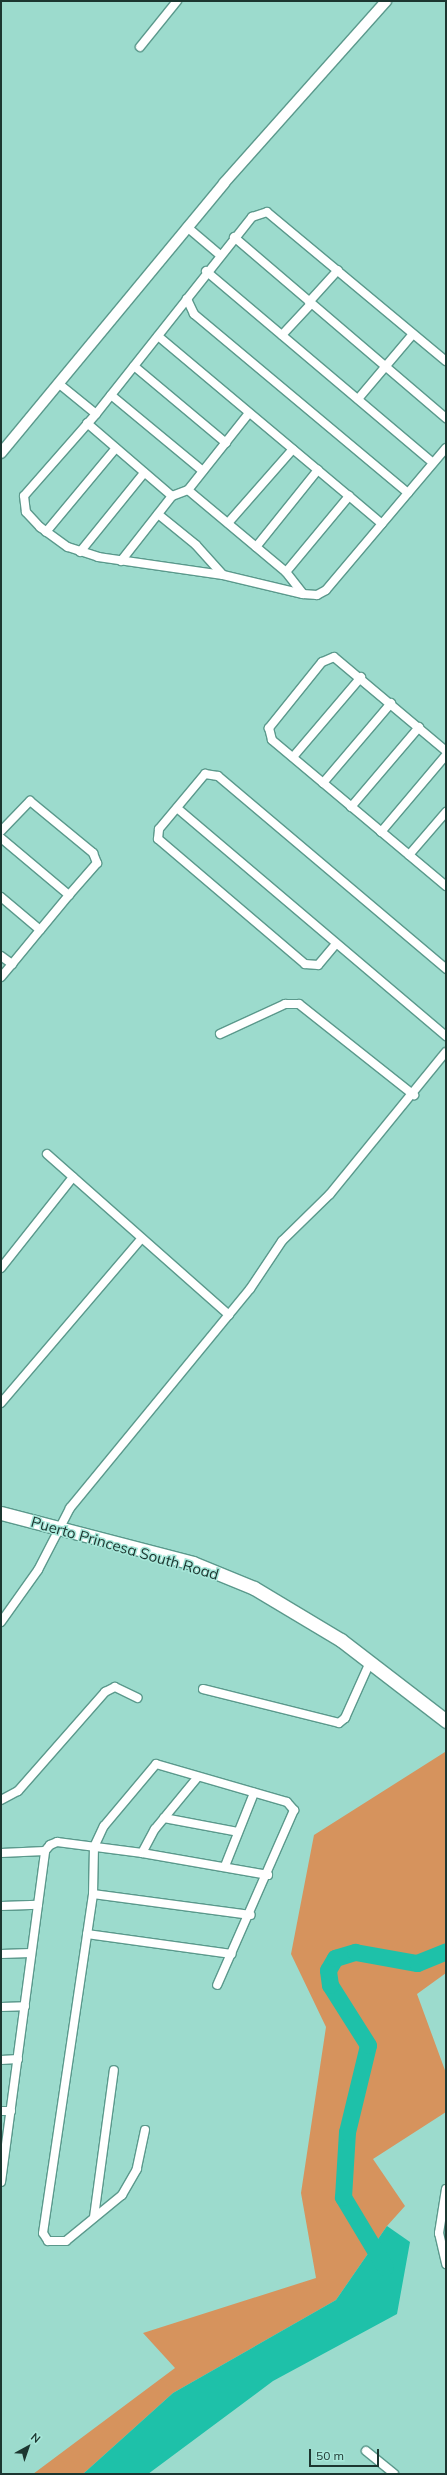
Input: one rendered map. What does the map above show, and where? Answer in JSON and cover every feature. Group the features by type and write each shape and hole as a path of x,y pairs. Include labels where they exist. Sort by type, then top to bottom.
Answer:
{"main road":[{"name":"Puerto Princesa South Road","path":"1,1513 193,1563 254,1588 309,1618 370,1662 446,1721"}],"street":[{"path":"140,47 177,1"},
{"path":"1,453 187,227 386,1"},
{"path":"446,361 267,212 255,215 234,237 206,271 187,299 96,414 24,496 26,512 46,532 80,552 121,561 224,575 303,594 317,595 326,590 446,448"},
{"path":"187,227 220,255"},
{"path":"234,237 446,418"},
{"path":"282,335 338,270"},
{"path":"206,271 433,463"},
{"path":"187,299 194,314 408,493"},
{"path":"358,399 413,334"},
{"path":"158,336 382,524"},
{"path":"134,366 226,443"},
{"path":"58,383 96,414"},
{"path":"111,395 203,471"},
{"path":"121,561 172,496 188,490 249,413"},
{"path":"87,423 172,496"},
{"path":"46,532 116,448"},
{"path":"228,523 293,449"},
{"path":"256,547 318,470"},
{"path":"80,552 144,473"},
{"path":"188,490 286,572 303,594"},
{"path":"286,572 349,496"},
{"path":"158,514 196,545 224,575"},
{"path":"446,751 361,677 334,657 325,659 269,728 272,740 443,883 446,873"},
{"path":"293,757 361,677"},
{"path":"323,783 391,703"},
{"path":"351,807 419,727"},
{"path":"381,832 446,755"},
{"path":"335,945 318,965 305,964 161,842 158,832 205,774 214,773 446,968"},
{"path":"1,831 30,801 93,853 96,863 1,977"},
{"path":"178,808 335,945 446,1036"},
{"path":"409,855 446,812"},
{"path":"1,838 69,895"},
{"path":"1,897 40,930"},
{"path":"1,956 12,964"},
{"path":"220,1034 285,1004 299,1004 414,1094"},
{"path":"1,1622 38,1570 57,1528 229,1315 282,1241 330,1194 414,1094 446,1052"},
{"path":"47,1154 141,1239 229,1315"},
{"path":"1,1268 73,1177"},
{"path":"1,1404 141,1239"},
{"path":"203,1689 339,1723 345,1718 370,1662"},
{"path":"1,1800 18,1791 105,1692 115,1687 138,1698"},
{"path":"145,2130 131,2182 122,2195 61,2242 52,2243 43,2236 93,1894 94,1847 104,1826 153,1766 160,1764 196,1778 254,1792 287,1802 294,1810 251,1915 218,1985"},
{"path":"142,1853 164,1818 196,1778"},
{"path":"225,1866 254,1792"},
{"path":"164,1818 238,1832"},
{"path":"1,1853 45,1851 57,1842 142,1853 225,1866 268,1875"},
{"path":"1,2182 45,1851"},
{"path":"93,1894 251,1915"},
{"path":"1,1906 38,1905"},
{"path":"87,1934 232,1954"},
{"path":"1,1954 31,1953"},
{"path":"1,2007 25,2006"},
{"path":"1,2060 18,2059"},
{"path":"94,2218 114,2070"},
{"path":"1,2111 11,2110"},
{"path":"446,2189 442,2232 446,2264"},
{"path":"366,2451 394,2474"}],"shaded area":[{"path":"445,1752 446,1973 417,1994 446,2073 446,2112 373,2159 405,2206 387,2226 336,2300 173,2393 83,2474 33,2474 175,2368 143,2333 316,2278 301,2193 326,2027 291,1954 314,1835"},
{"path":"387,2226 410,2242 397,2314 273,2381 148,2474 83,2474 173,2393 336,2300"}],"waterway":[{"path":"385,2267 343,2197 347,2132 368,2045 330,1985 328,1970 335,1958 355,1952 417,1963 446,1951"}]}
